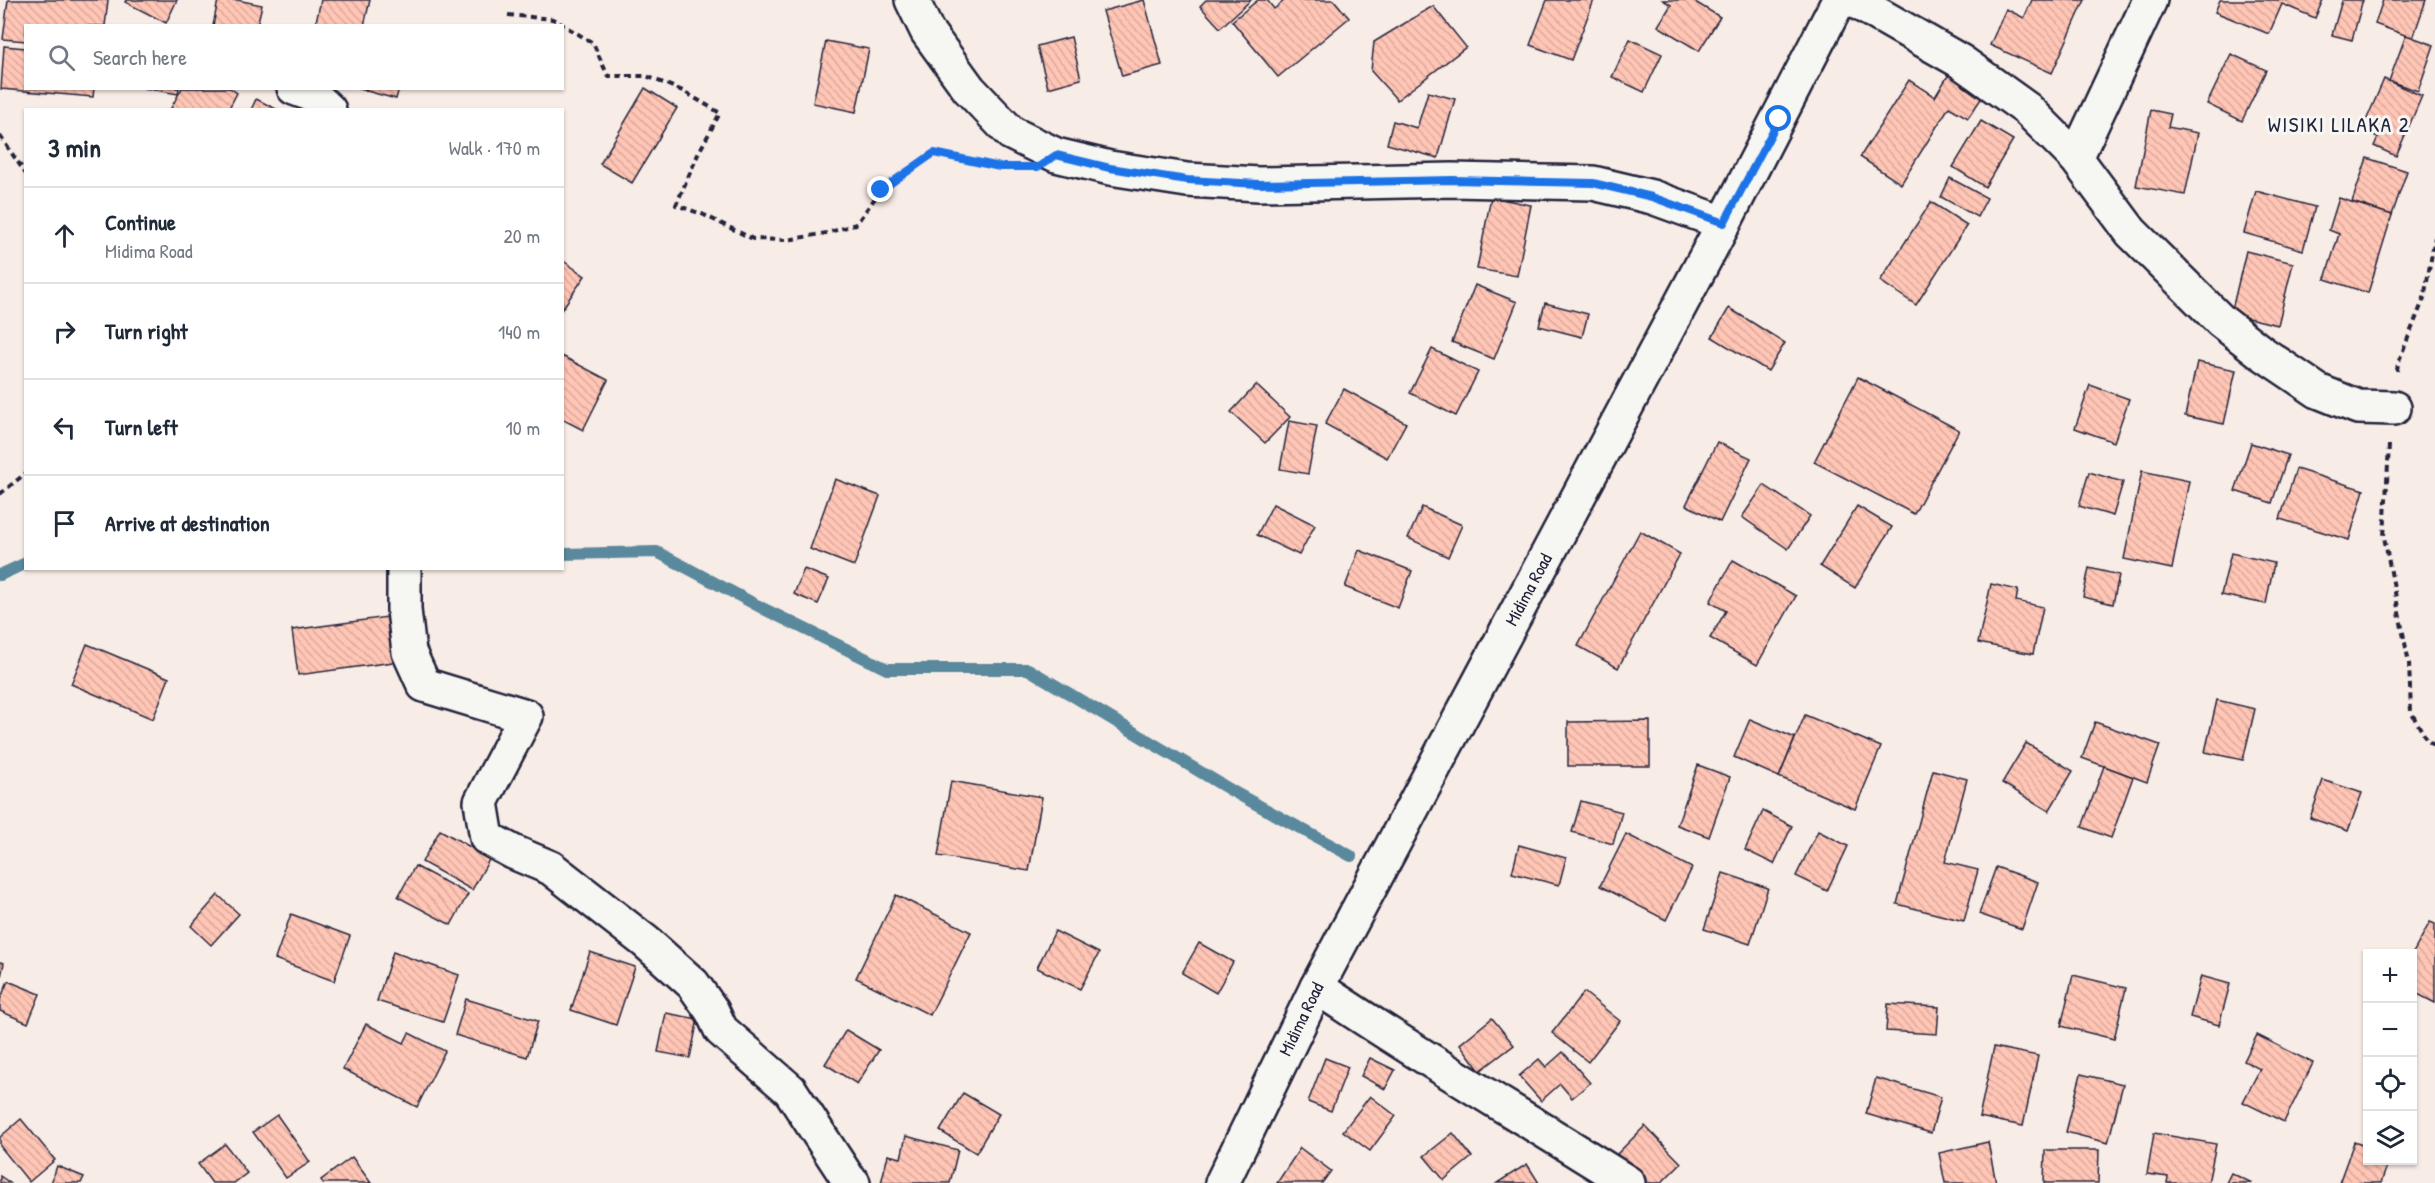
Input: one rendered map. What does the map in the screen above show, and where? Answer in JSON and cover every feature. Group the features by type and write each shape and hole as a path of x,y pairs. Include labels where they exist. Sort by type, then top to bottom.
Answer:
{"street":[{"path":"912,0 927,31 969,89 1011,133 1056,155 1110,168 1187,180 1218,182 1259,184 1532,180 1593,183 1652,197 1724,223"},
{"name":"Midima Road","path":"1222,1183 1317,987 1724,223 1839,0"},
{"path":"1853,0 1960,61 2018,102 2076,158 2131,232 2222,321 2262,353 2318,391 2358,407 2394,408"},
{"path":"2076,158 2150,0"},
{"path":"301,90 314,94 327,108"},
{"path":"404,570 404,610 408,652 424,685 526,717 481,802 487,838 551,868 646,942 693,984 712,1011 721,1030 790,1090 853,1183"},
{"path":"1317,987 1378,1029 1525,1117 1628,1183"}],"path":[{"path":"508,15 553,19 561,24"},
{"path":"564,26 593,43 609,76 646,76 683,91 720,113 699,152 676,205 702,214 753,239 787,240 827,233 856,224 881,190 934,153 1000,167"},
{"path":"0,136 24,171"},
{"path":"2435,237 2424,298 2398,363 2386,466 2384,537 2409,663 2411,712 2427,740 2435,746"},
{"path":"0,494 24,476"}],"building":[{"path":"8,0 108,0 105,24 24,24 24,41 3,39"},
{"path":"126,0 177,0 166,23 125,2"},
{"path":"218,0 237,0 262,5 257,24 213,24"},
{"path":"321,0 370,0 364,24 315,24"},
{"path":"1144,0 1162,65 1122,76 1103,11"},
{"path":"1206,0 1251,0 1220,28 1200,6"},
{"path":"1258,0 1267,0 1274,9 1285,0 1334,0 1349,18 1278,77 1232,21"},
{"path":"1547,0 1594,0 1571,60 1530,45"},
{"path":"1663,0 1692,0 1720,17 1699,51 1658,26 1671,5"},
{"path":"2032,0 2085,0 2052,73 1990,45 2006,9 2024,18"},
{"path":"2220,0 2323,0 2315,18 2282,4 2269,34 2215,12"},
{"path":"2342,0 2363,0 2352,40 2332,35"},
{"path":"2383,0 2426,0 2413,38 2375,24"},
{"path":"1433,6 1466,47 1397,100 1371,71 1374,42"},
{"path":"2406,35 2434,45 2418,91 2389,81"},
{"path":"1071,37 1081,79 1048,88 1037,46"},
{"path":"1630,39 1662,54 1644,92 1612,77"},
{"path":"826,41 869,49 856,112 813,103"},
{"path":"4,46 24,48 24,90 94,90 93,97 1,89"},
{"path":"2231,54 2266,70 2242,121 2207,104"},
{"path":"1949,74 1983,96 1968,118 1949,107 1901,184 1860,157 1909,80 1935,97"},
{"path":"2384,79 2422,96 2396,156 2374,146 2378,137 2362,130"},
{"path":"645,88 677,108 632,183 600,164"},
{"path":"155,90 179,90 178,94"},
{"path":"181,90 233,90 237,93 229,108 171,108"},
{"path":"363,90 398,90 396,99"},
{"path":"1428,92 1455,99 1438,158 1387,144 1393,121 1417,128"},
{"path":"256,99 274,108 252,108"},
{"path":"2151,110 2171,114 2168,127 2198,133 2185,195 2136,186"},
{"path":"1981,121 2013,140 1985,187 1953,167"},
{"path":"2367,158 2407,171 2392,215 2352,202"},
{"path":"1950,178 1987,198 1977,217 1941,197"},
{"path":"2256,191 2315,207 2303,250 2244,233"},
{"path":"1491,197 1531,205 1517,276 1477,269"},
{"path":"2339,198 2392,215 2368,293 2325,279 2339,234 2329,230"},
{"path":"1931,202 1967,225 1916,305 1880,281"},
{"path":"2246,251 2293,263 2278,325 2231,314"},
{"path":"564,261 585,276 564,306"},
{"path":"1475,285 1517,302 1494,359 1452,342"},
{"path":"1545,303 1588,314 1582,337 1539,326"},
{"path":"1729,308 1785,343 1768,371 1712,337"},
{"path":"1432,349 1478,372 1456,416 1410,393"},
{"path":"564,357 608,380 583,430 564,420"},
{"path":"2197,362 2236,370 2224,424 2185,416"},
{"path":"1858,377 1959,430 1914,514 1814,462"},
{"path":"1256,385 1290,417 1265,443 1231,412"},
{"path":"2090,385 2129,399 2114,442 2075,428"},
{"path":"1344,389 1406,423 1387,458 1325,424"},
{"path":"1289,421 1317,426 1308,474 1280,469"},
{"path":"1717,442 1751,458 1720,522 1686,505"},
{"path":"2251,443 2288,455 2272,503 2235,491"},
{"path":"2296,469 2364,490 2349,540 2280,519"},
{"path":"2142,471 2189,481 2172,569 2124,559"},
{"path":"2089,472 2123,482 2113,516 2079,506"},
{"path":"835,479 880,496 854,566 810,549"},
{"path":"1764,485 1810,516 1788,549 1742,517"},
{"path":"1273,504 1315,525 1299,555 1257,535"},
{"path":"1857,506 1892,527 1855,588 1820,566"},
{"path":"1422,507 1462,525 1448,557 1408,538"},
{"path":"1640,531 1680,554 1618,668 1578,646"},
{"path":"1359,550 1412,571 1398,608 1345,587"},
{"path":"2231,553 2274,563 2266,604 2221,595"},
{"path":"1733,560 1796,596 1757,665 1710,638 1726,611 1710,602"},
{"path":"2089,568 2119,575 2113,604 2083,597"},
{"path":"804,569 829,579 818,604 794,594"},
{"path":"1991,584 2018,590 2016,601 2043,607 2033,654 1978,643"},
{"path":"387,617 393,662 298,675 292,630"},
{"path":"87,644 169,678 153,719 71,684"},
{"path":"2217,700 2255,709 2243,760 2205,752"},
{"path":"1805,715 1881,747 1855,809 1779,777"},
{"path":"1750,719 1795,738 1779,777 1734,757"},
{"path":"1650,721 1650,766 1568,766 1568,722"},
{"path":"2095,722 2160,745 2147,782 2082,758"},
{"path":"2026,743 2073,771 2049,811 2002,783"},
{"path":"1698,765 1730,777 1709,837 1677,825"},
{"path":"2104,766 2133,777 2111,838 2082,827"},
{"path":"1933,770 1967,779 1945,862 1978,870 1964,921 1897,904"},
{"path":"2323,780 2362,793 2348,831 2310,818"},
{"path":"951,781 1042,797 1029,871 938,856"},
{"path":"1581,801 1622,812 1613,844 1572,832"},
{"path":"1763,811 1792,826 1774,864 1745,850"},
{"path":"440,830 490,858 472,890 422,862"},
{"path":"1818,831 1848,846 1827,891 1796,876"},
{"path":"1626,834 1692,868 1666,920 1600,886"},
{"path":"1519,845 1566,858 1559,885 1512,873"},
{"path":"415,866 468,894 451,925 398,897"},
{"path":"1996,867 2038,882 2022,929 1979,914"},
{"path":"1723,873 1768,888 1750,944 1704,929"},
{"path":"218,895 239,914 211,945 191,926"},
{"path":"896,895 971,932 930,1015 856,978"},
{"path":"291,914 350,936 334,981 275,959"},
{"path":"2430,922 2435,924 2435,1003 2417,994 2415,949"},
{"path":"1055,931 1099,953 1080,989 1037,968"},
{"path":"1199,943 1233,962 1216,993 1182,973"},
{"path":"393,952 459,975 443,1022 377,1001"},
{"path":"590,952 635,967 616,1025 571,1010"},
{"path":"0,962 4,963 0,981"},
{"path":"2073,975 2126,988 2114,1039 2061,1026"},
{"path":"2201,976 2230,984 2219,1025 2190,1017"},
{"path":"8,981 40,994 28,1023 0,1011 0,1000"},
{"path":"1584,992 1620,1021 1588,1062 1552,1033"},
{"path":"466,999 538,1021 527,1057 455,1035"},
{"path":"1888,1004 1939,1007 1937,1034 1886,1031"},
{"path":"666,1013 698,1019 690,1058 658,1052"},
{"path":"1492,1018 1514,1045 1480,1071 1460,1044"},
{"path":"366,1024 404,1043 409,1033 445,1051 417,1107 343,1069"},
{"path":"846,1030 879,1050 857,1084 825,1064"},
{"path":"2257,1035 2313,1063 2284,1122 2243,1102 2260,1069 2244,1061"},
{"path":"1994,1047 2038,1056 2023,1126 1979,1117"},
{"path":"1563,1052 1590,1083 1572,1098 1560,1084 1541,1101 1519,1076 1539,1059 1546,1067"},
{"path":"1325,1058 1348,1067 1331,1111 1308,1102"},
{"path":"1370,1058 1395,1070 1385,1089 1361,1076"},
{"path":"2081,1074 2123,1084 2108,1143 2066,1132"},
{"path":"1876,1078 1941,1097 1931,1133 1866,1114"},
{"path":"963,1093 999,1114 976,1153 940,1131"},
{"path":"1370,1096 1396,1116 1370,1151 1343,1131"},
{"path":"277,1115 310,1162 286,1178 253,1132"},
{"path":"21,1119 55,1160 29,1182 0,1146 0,1137"},
{"path":"1645,1126 1681,1163 1661,1183 1645,1183 1617,1154"},
{"path":"1453,1133 1472,1157 1444,1180 1424,1156"},
{"path":"2154,1133 2216,1144 2208,1183 2167,1183 2168,1177 2147,1174"},
{"path":"906,1136 958,1150 950,1183 881,1183 888,1155 901,1158"},
{"path":"1988,1142 1996,1183 1945,1183 1939,1153"},
{"path":"2354,1142 2363,1145 2363,1165 2387,1165 2381,1183 2339,1183"},
{"path":"225,1144 247,1173 234,1183 212,1183 198,1164"},
{"path":"1300,1148 1331,1171 1322,1183 1277,1183"},
{"path":"2045,1150 2099,1150 2098,1183 2044,1183"},
{"path":"352,1157 371,1183 323,1183 321,1180"},
{"path":"1527,1164 1539,1183 1497,1183"},
{"path":"57,1166 84,1177 81,1183 51,1183"},
{"path":"2231,1173 2252,1183 2226,1183"},
{"path":"0,1176 10,1183 0,1183"}],"waterway":[{"path":"564,554 657,552 764,609 887,669 1028,669 1234,792 1351,856"},
{"path":"0,575 24,564"}],"district":[{"name":"WISIKI LILAKA 2","path":"2339,125"}],"route":[{"path":"881,190 934,153 1000,167 1038,167 1056,155 1110,168 1187,180 1259,184 1452,180 1593,183 1652,197 1724,223 1779,119"}]}
